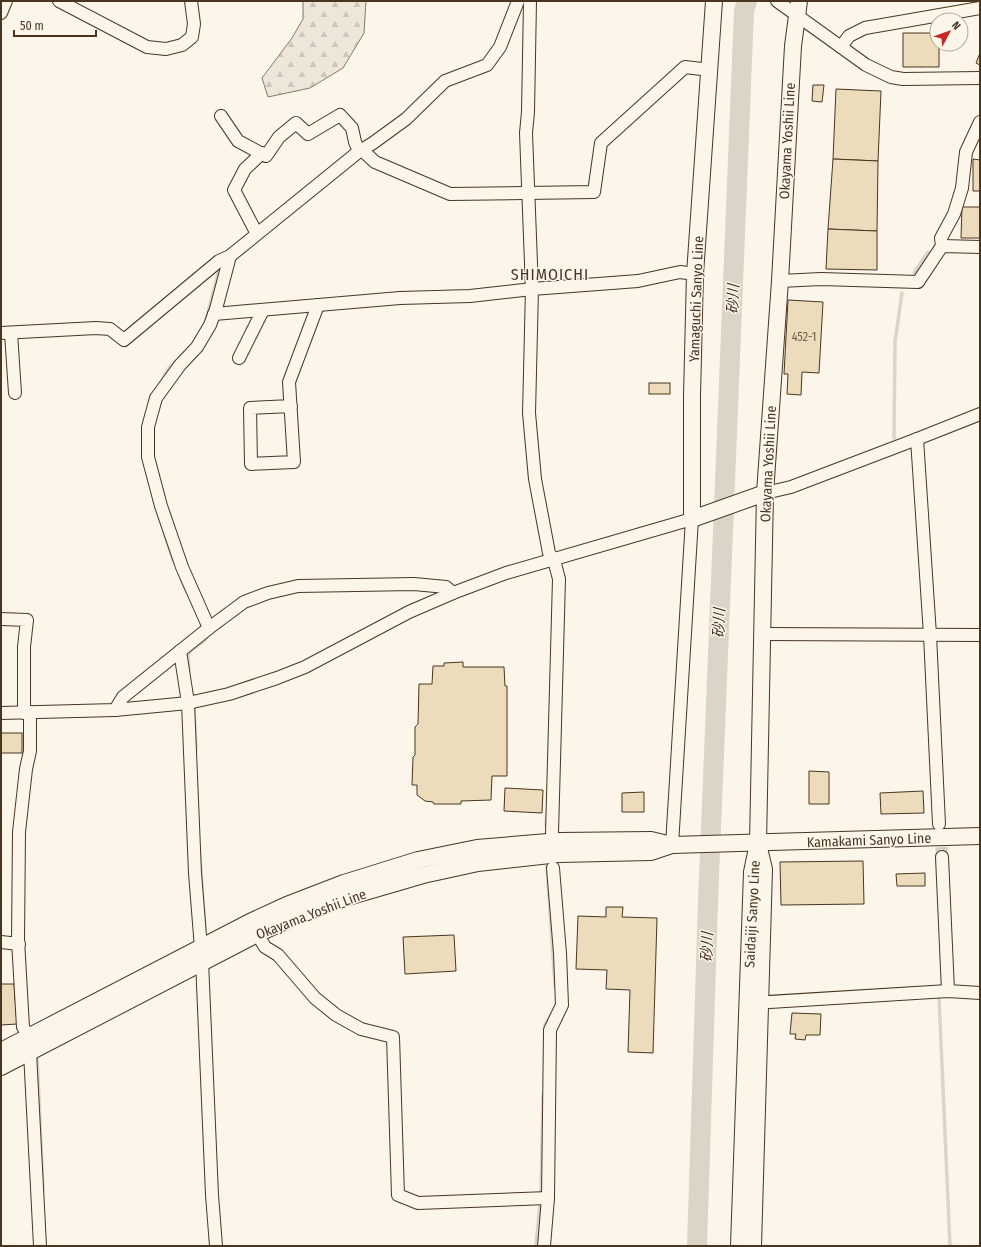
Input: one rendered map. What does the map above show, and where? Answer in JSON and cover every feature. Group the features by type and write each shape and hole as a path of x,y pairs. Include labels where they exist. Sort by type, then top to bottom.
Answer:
{"main road":[{"name":"Yamaguchi Sanyo Line","path":"697,517 692,396 695,274 714,1"},
{"name":"Okayama Yoshii Line","path":"1,1067 29,1044 202,954 250,922 287,905 344,883 418,860 477,848 560,841 651,840 672,845 750,843 761,634 765,493 780,280 793,46 790,6"},
{"path":"697,517 765,493"},
{"name":"Kamakami Sanyo Line","path":"750,843 980,836"},
{"name":"Saidaiji Sanyo Line","path":"750,843 752,872 754,1003 753,1246"},
{"name":"Okayama Yoshii Line","path":"202,954 257,934 294,917 344,898 423,875 471,865 559,854 651,852 672,845"},
{"name":"Saidaiji Sanyo Line","path":"739,1246 754,1003"},
{"name":"Okayama Yoshii Line","path":"1,1051 29,1044"}],"street":[{"path":"1,13 6,1"},
{"path":"59,1 147,48 166,49 182,45 192,37 194,24 192,1"},
{"path":"15,392 6,333 96,328 110,329 124,340 220,260 230,256 360,151 406,119 445,81 487,64 500,47 518,1"},
{"path":"530,1 528,112 526,133 532,289 529,413 535,479 549,553 554,560 559,579 552,833"},
{"path":"790,6 841,48 866,65 880,72 904,80 980,78"},
{"path":"841,48 849,36 865,28 980,8"},
{"path":"221,116 238,140 266,156 279,138 296,123 308,134 340,115 352,128 355,142 360,151 375,162 450,194 594,192 601,143 685,67 710,70"},
{"path":"780,280 821,279 918,282 942,246 941,238 954,214 962,188 966,152 980,122"},
{"path":"257,234 234,190 245,169 262,153"},
{"path":"942,246 980,247"},
{"path":"209,628 182,567 161,506 148,457 148,427 156,398 180,365 197,347 210,325 230,256"},
{"path":"214,314 400,298 470,296 532,289 638,281 680,272 695,274"},
{"path":"291,406 250,408 251,464 294,462 291,406 289,382 318,305"},
{"path":"240,358 263,310"},
{"path":"765,493 791,487 980,414"},
{"path":"917,439 930,635 939,824"},
{"path":"1,713 115,710 188,703 229,694 277,678 304,666 409,612 453,592 506,573 697,517 672,845"},
{"path":"115,710 123,697 209,628 244,602 268,593 298,586 414,584 446,587 453,592"},
{"path":"1,619 27,620 24,647 30,751 26,769 19,832 19,944 23,1026 29,1044 40,1246"},
{"path":"761,634 980,635"},
{"path":"180,651 188,703 195,873 202,954 216,1246"},
{"path":"942,857 948,991"},
{"path":"544,1246 548,1198 550,1030 562,1005 560,953 553,868"},
{"path":"257,934 265,947 278,955 315,998 336,1015 361,1029 393,1038 398,1195 418,1203 548,1198"},
{"path":"1,942 19,944"},
{"path":"754,1003 948,991 980,994"}],"green space":[{"path":"303,1 366,1 364,33 343,68 310,88 268,97 262,78 292,38 303,19"}],"building":[{"path":"903,33 929,33 929,52 939,52 939,67 903,67"},
{"path":"980,53 980,65 976,63"},
{"path":"813,85 824,85 822,102 812,101"},
{"path":"836,89 881,91 878,161 833,159"},
{"path":"833,159 878,161 877,231 828,229"},
{"path":"973,159 980,160 980,191 973,191"},
{"path":"962,207 980,207 980,238 961,238"},
{"path":"828,229 877,231 877,270 826,269"},
{"path":"788,300 823,302 819,373 802,372 801,395 787,394 788,374 784,374"},
{"path":"649,383 670,383 670,394 649,394"},
{"path":"463,662 463,667 504,667 505,686 507,686 507,776 492,776 491,800 461,801 461,804 434,804 433,802 425,801 417,795 417,785 412,785 413,757 415,755 415,727 418,724 419,684 432,684 433,666 444,666 444,663"},
{"path":"1,733 22,733 22,753 1,753"},
{"path":"809,771 829,772 829,804 809,804"},
{"path":"505,788 543,790 542,813 504,811"},
{"path":"923,791 924,813 881,814 880,793"},
{"path":"644,792 644,812 622,812 622,793"},
{"path":"863,861 864,904 781,905 780,862"},
{"path":"925,873 925,886 897,886 896,874"},
{"path":"606,907 623,907 622,917 657,918 653,1053 628,1052 630,990 606,989 607,970 576,969 578,916 606,917"},
{"path":"454,935 456,971 405,974 403,937"},
{"path":"1,984 14,984 17,1024 1,1025"},
{"path":"792,1013 821,1014 820,1035 806,1035 805,1040 795,1039 796,1034 790,1034"}],"waterway":[{"name":"砂川","path":"697,1246 708,902 744,11 747,1"},
{"path":"914,273 928,252"},
{"path":"206,320 220,266"},
{"path":"894,438 895,342 902,293"},
{"path":"162,381 168,369 176,361"},
{"path":"164,532 173,560"},
{"path":"181,579 187,593"},
{"path":"189,672 188,653 206,639 205,634"},
{"path":"194,708 196,749"},
{"path":"546,825 547,813"},
{"path":"200,855 205,929"},
{"path":"547,866 555,986"},
{"path":"939,997 950,1246"},
{"path":"545,1031 545,1025 551,1015"},
{"path":"37,1054 43,1190"},
{"path":"536,1246 541,1193 543,1095"}],"tunnel":[{"path":"940,829 942,857"}],"district":[{"name":"SHIMOICHI","path":"550,274"}]}
